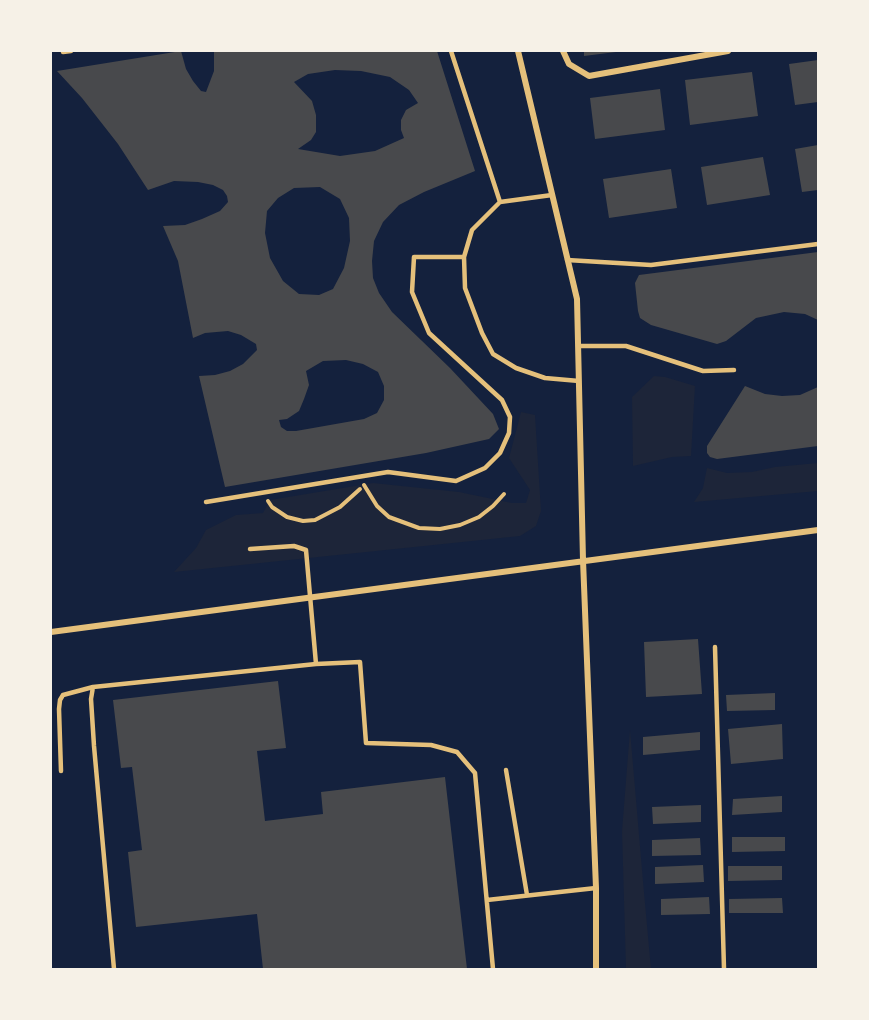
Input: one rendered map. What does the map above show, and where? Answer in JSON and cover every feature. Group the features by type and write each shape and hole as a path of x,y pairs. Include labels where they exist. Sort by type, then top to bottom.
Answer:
{"street":[{"path":"518,51 577,299 596,888 596,969"},
{"path":"563,51 569,64 589,76 729,51"},
{"path":"51,632 818,530"}],"lane":[{"path":"63,52 70,51"},
{"path":"451,51 500,202"},
{"path":"552,195 500,202 472,230 464,257 465,288 482,333 493,354 516,368 545,378 579,381"},
{"path":"567,260 651,265 818,244"},
{"path":"206,502 388,472 456,481 485,468 500,453 509,432 510,417 502,400 429,333 412,292 414,257 464,257"},
{"path":"578,346 626,346 703,371 734,370"},
{"path":"250,549 294,546 306,550 316,664"},
{"path":"715,647 724,969"},
{"path":"61,771 60,700 63,695 93,687 316,664 360,662 366,743 431,745 457,752 475,773 493,969"},
{"path":"93,687 91,699 94,747 114,969"},
{"path":"506,770 527,895"},
{"path":"487,900 596,888"}],"path":[{"path":"264,492 272,507 287,516 307,521 321,518 340,507 364,484 366,476"},
{"path":"364,484 377,506 389,517 418,528 440,529 460,525 479,517 504,494"}],"shaded area":[{"path":"654,376 695,386 691,456 672,457 633,466 632,397"},
{"path":"521,412 535,415 541,511 536,526 520,536 174,572 196,548 206,530 236,515 263,513 270,500 373,483 459,492 512,503 526,503 530,490 509,458"},
{"path":"818,463 818,491 694,502 703,488 707,468 727,473 752,472 775,467"},
{"path":"630,730 651,969 626,969 622,831"}],"building":[{"path":"181,51 186,69 193,81 201,91 206,92 214,71 214,51 437,51 475,171 399,205 383,222 374,241 373,278 379,293 392,312 450,368 493,414 499,429 489,439 426,453 225,487 199,376 230,371 243,364 257,350 256,344 241,335 228,331 205,333 193,338 178,261 163,226 185,225 220,211 228,202 227,196 223,190 213,185 198,182 174,181 148,190 118,144 82,98 57,71","holes":["335,70 361,71 390,77 409,90 418,103 406,110 401,120 404,138 375,151 340,156 298,149 311,140 316,132 316,115 312,101 294,82 308,74","320,187 340,199 349,218 350,241 344,268 333,289 319,295 299,294 283,281 270,258 265,233 267,211 278,198 294,188","346,360 363,364 378,372 384,386 384,400 377,413 364,419 287,431 281,427 279,420 287,419 299,411 309,385 306,371 323,361"]},
{"path":"584,51 616,51 616,52 584,56"},
{"path":"818,60 818,102 795,105 789,64"},
{"path":"752,72 758,116 690,125 685,80"},
{"path":"660,89 665,130 595,139 590,98"},
{"path":"818,145 818,190 802,192 795,149"},
{"path":"763,157 770,195 707,205 701,167"},
{"path":"671,169 677,208 609,218 603,179"},
{"path":"818,252 818,320 805,314 784,312 756,318 726,341 717,344 651,325 640,318 635,283 639,275"},
{"path":"745,386 765,394 782,396 800,395 818,387 818,446 717,459 710,457 707,453 707,446"},
{"path":"698,639 702,694 646,697 644,642"},
{"path":"278,681 286,748 257,751 265,821 323,814 321,792 445,777 467,969 263,969 257,914 136,927 128,852 142,850 132,767 121,768 113,700"},
{"path":"775,693 775,710 727,711 726,695"},
{"path":"782,724 783,759 731,764 728,729"},
{"path":"700,732 700,750 643,755 643,737"},
{"path":"782,796 782,812 732,815 733,799"},
{"path":"701,805 701,822 653,824 652,807"},
{"path":"732,837 785,837 785,851 732,852"},
{"path":"700,838 701,855 652,856 652,840"},
{"path":"703,865 704,882 655,884 655,867"},
{"path":"728,866 782,866 782,880 728,881"},
{"path":"709,897 710,914 661,915 661,899"},
{"path":"782,898 783,913 729,913 729,899"}]}
